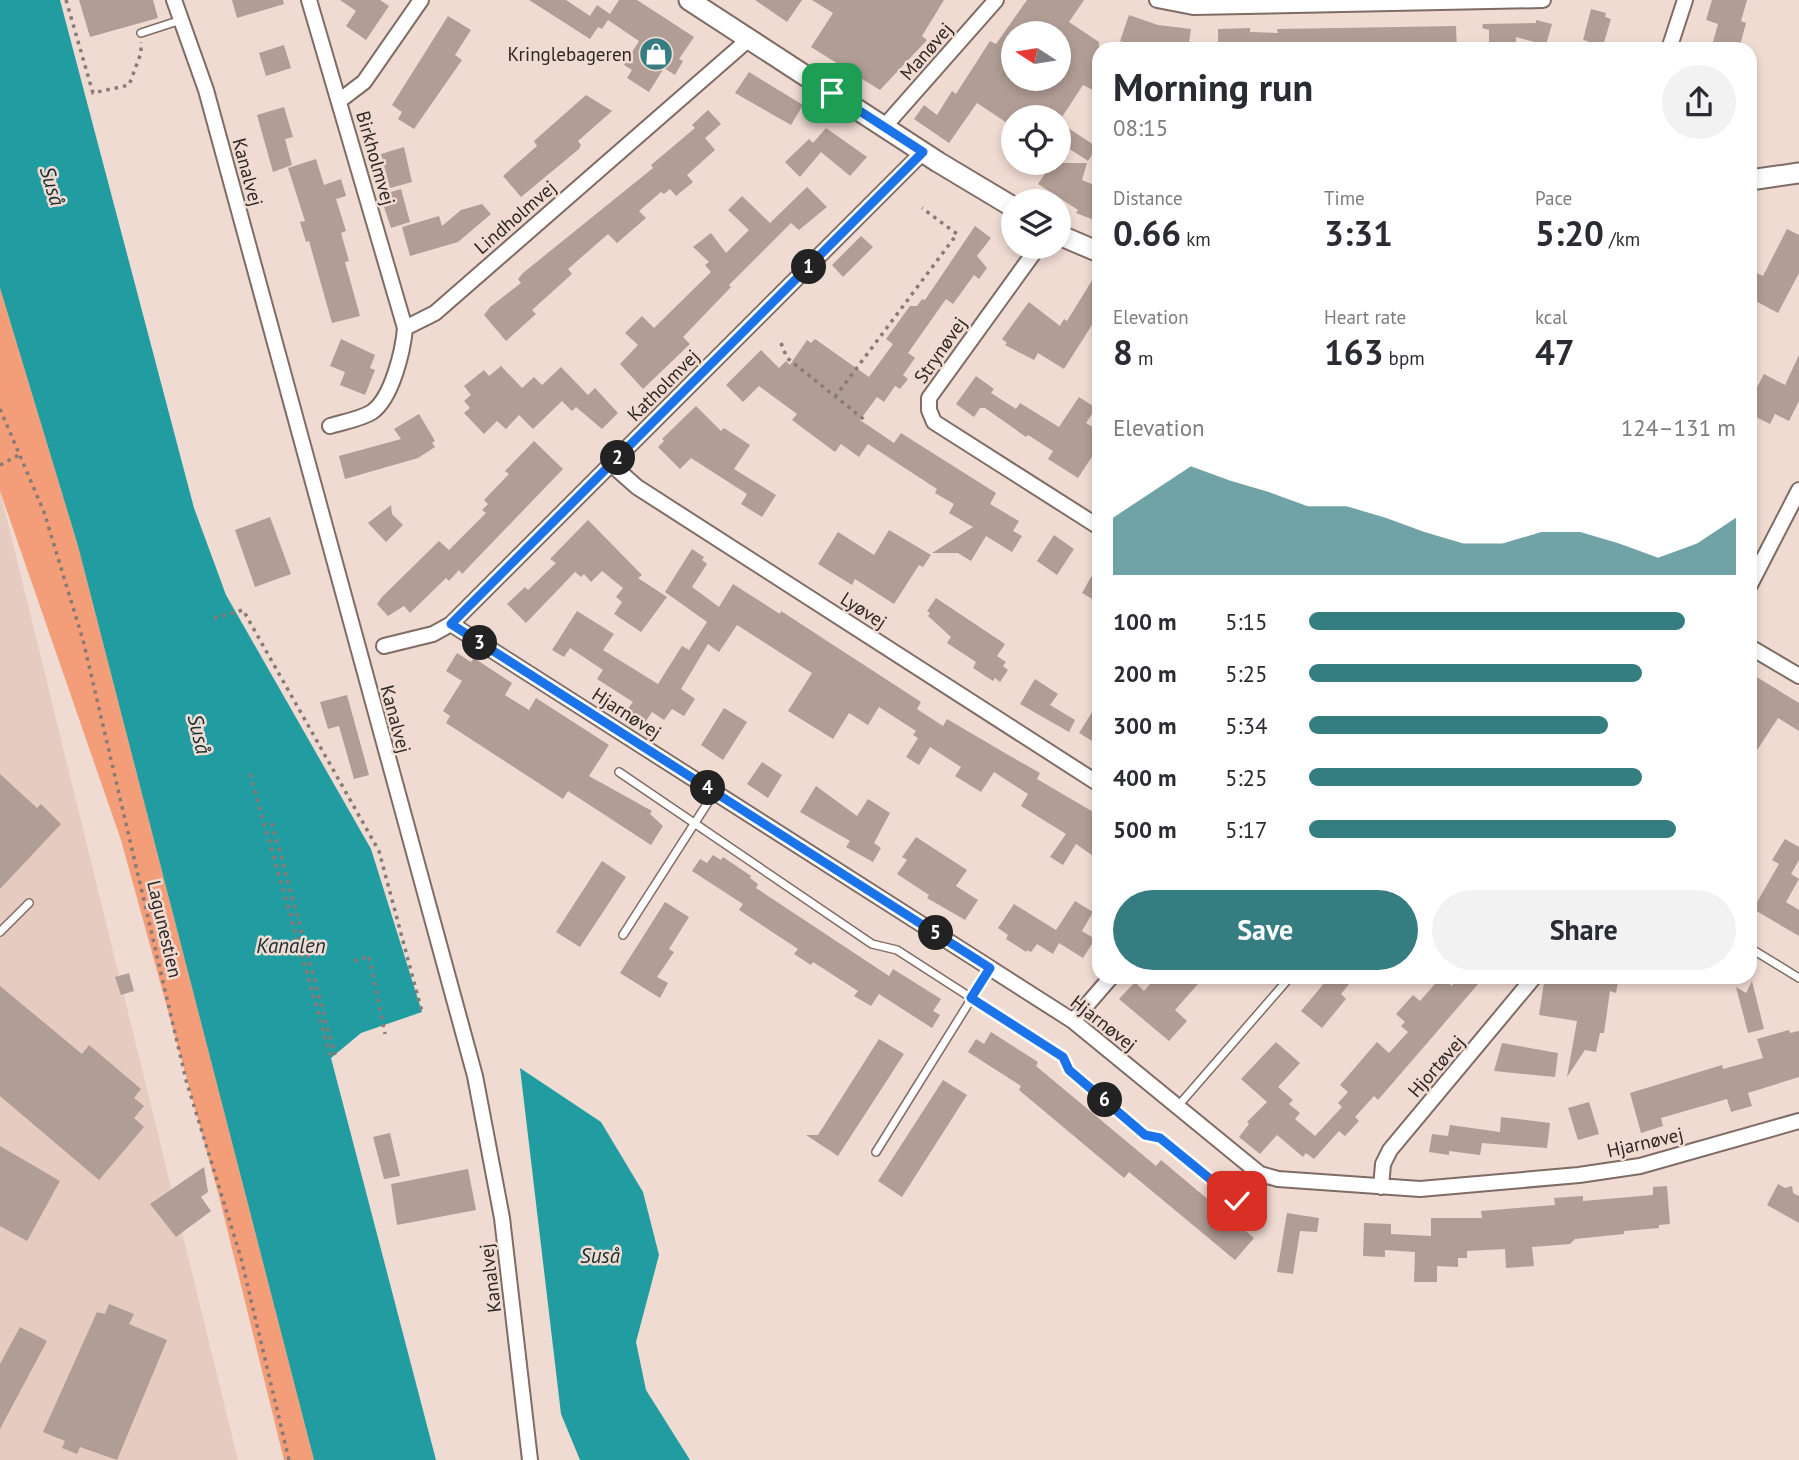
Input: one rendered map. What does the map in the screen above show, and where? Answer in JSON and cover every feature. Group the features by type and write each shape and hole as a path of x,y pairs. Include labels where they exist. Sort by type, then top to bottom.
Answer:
{"street":[{"name":"Kanalvej","path":"174,0 206,90 475,1076 502,1218 530,1460"},
{"name":"Birkholmvej","path":"309,0 405,328"},
{"path":"339,102 364,82 421,0"},
{"path":"689,0 1001,200"},
{"name":"Manøvej","path":"884,127 996,0"},
{"path":"1157,0 1193,7 1543,0"},
{"path":"1671,42 1685,0"},
{"name":"Lindholmvej","path":"405,328 435,313 750,39"},
{"name":"Katholmvej","path":"384,646 433,634 451,624 923,152"},
{"path":"1757,179 1799,173"},
{"path":"1071,240 1092,249"},
{"name":"Strynøvej","path":"1029,259 929,398 929,410 934,422 1092,523"},
{"path":"330,426 370,414 382,402 403,350 405,328"},
{"name":"Lyøvej","path":"611,464 637,487 1092,780"},
{"path":"1757,571 1799,490"},
{"name":"Hjarnøvej","path":"451,624 1073,1021 1260,1174 1278,1178 1420,1189 1579,1175 1640,1166 1799,1121"},
{"path":"1757,651 1799,676"},
{"path":"1073,1021 1105,984"},
{"name":"Hjortøvej","path":"1381,1186 1383,1164 1390,1150 1528,984"}],"lane":[{"path":"141,33 181,20"},
{"path":"618,772 872,944 897,950 1063,1057 1069,1070 1145,1135 1160,1138 1237,1201"},
{"path":"623,935 715,792"},
{"path":"0,932 29,903"},
{"path":"1757,952 1799,978"},
{"path":"876,1152 990,968"},
{"path":"1178,1106 1284,984"}],"path":[{"path":"66,0 93,93 129,85 141,53 141,33"},
{"path":"835,397 957,233 922,208"},
{"path":"781,343 787,358 866,421"},
{"name":"Lagunestien","path":"0,409 44,512 83,640 186,1080 241,1258 289,1460"},
{"path":"0,466 19,455"},
{"path":"214,618 243,610 379,851 422,1012"},
{"path":"250,774 333,1056 272,823"},
{"path":"354,961 369,956 385,1034"}],"shaded area":[{"path":"0,288 78,546 314,1460 284,1460 219,1196 121,840 0,491"},
{"path":"0,491 238,1460 0,1460"}],"water":[{"name":"Kanalen","path":"0,0 60,0 194,508 226,595 371,849 422,1012 361,1033 331,1058 436,1460 314,1460 78,546 0,288"},
{"name":"Suså","path":"520,1068 601,1122 643,1192 659,1255 636,1342 646,1390 690,1460 580,1460 561,1414"}],"building":[{"path":"79,0 153,0 158,18 90,37"},
{"path":"232,0 283,0 284,4 237,18"},
{"path":"340,0 380,0 389,6 366,40 346,26 356,11"},
{"path":"529,0 566,0 590,16 597,5 610,14 619,0 637,0 694,37 679,59 683,61 675,75 664,68 649,92 627,78 632,70 624,65 639,41 608,20 602,29 598,27 590,39"},
{"path":"755,0 802,0 787,22"},
{"path":"812,0 944,0 922,36 927,40 880,90 811,47 833,13"},
{"path":"1027,0 1084,0 1070,21 1012,21"},
{"path":"1712,0 1747,0 1741,21 1746,23 1741,42 1713,42 1718,24 1706,20"},
{"path":"1591,9 1606,13 1605,17 1611,19 1604,42 1583,40"},
{"path":"1129,15 1158,25 1191,29 1189,42 1120,41"},
{"path":"448,16 471,30 455,55 462,60 414,129 398,119 402,112 392,105"},
{"path":"1536,20 1552,24 1547,42 1516,37 1516,42 1489,42 1489,30 1482,28 1483,24 1536,23"},
{"path":"1071,23 1099,42 1092,42 1092,90 1083,85 1070,105 1001,105 1001,119 977,103 949,143 914,119 924,105 937,115 952,91 956,94 990,41 996,44 1001,37 1001,91 1071,91"},
{"path":"1456,26 1457,42 1218,42 1218,29 1250,28 1250,32 1278,33 1277,29"},
{"path":"284,45 291,68 266,76 259,53"},
{"path":"749,72 803,105 791,125 735,93"},
{"path":"586,95 612,111 578,141 581,145 579,149 521,197 503,176 537,146 534,141"},
{"path":"284,107 293,137 285,139 292,165 273,172 257,115"},
{"path":"708,110 721,124 705,138 715,150 687,175 693,182 676,196 670,189 664,194 661,192 639,211 646,218 617,243 608,234 568,269 572,274 532,310 536,314 506,341 484,315 490,307 521,283 518,279 523,273 653,168 651,165 695,128 692,125"},
{"path":"826,128 867,157 850,176 821,152 800,177 785,162 809,139 813,143"},
{"path":"1071,130 1092,144 1092,155 1088,161 1071,150"},
{"path":"404,147 412,182 390,188 381,154"},
{"path":"316,159 324,185 341,179 346,196 336,199 346,231 341,233 349,261 345,262 360,316 332,323 309,241 306,242 300,222 305,221 288,168"},
{"path":"1071,163 1087,163 1082,180 1092,184 1092,219 1076,213 1078,210 1071,205 1071,189 1046,189 1038,184 1044,175 1071,175"},
{"path":"807,187 827,207 799,230 791,223 729,285 731,287 683,337 690,344 643,389 620,364 638,345 625,333 642,316 654,328 711,272 705,265 709,262 693,247 711,233 726,253 749,230 728,210 742,196 770,223"},
{"path":"401,189 410,222 391,228 380,195"},
{"path":"482,204 491,214 458,242 410,256 402,227 439,216 442,226 461,210"},
{"path":"975,226 991,238 977,256 987,268 979,279 974,275 953,304 946,299 908,353 915,358 903,375 908,379 900,389 895,386 884,402 877,397 860,420 894,443 901,433 996,493 990,504 1019,521 1013,531 1022,536 1012,552 986,536 971,561 958,553 932,553 973,527 949,513 954,504 935,493 937,489 868,444 859,457 841,444 835,452 792,420 797,414 759,386 743,402 726,385 761,350 779,368 786,361 790,365 807,340 811,343 815,339 869,377 893,344 886,339 910,306 917,306 922,299 925,300"},
{"path":"1787,229 1799,235 1799,273 1778,313 1757,302 1757,273 1763,276"},
{"path":"861,236 873,247 843,277 832,265"},
{"path":"1092,280 1092,325 1064,369 1038,353 1034,360 1005,345 1007,343 1002,339 1029,302 1060,326 1064,319 1067,321"},
{"path":"341,339 375,355 370,368 375,370 365,395 340,385 345,372 330,366"},
{"path":"1799,355 1799,401 1789,421 1775,414 1770,424 1757,418 1757,387 1764,374 1785,385"},
{"path":"501,366 522,388 534,377 542,385 561,367 588,395 595,388 618,413 602,429 576,407 572,411 562,401 533,429 519,415 506,429 497,421 484,434 464,413 470,408 464,401 471,395 464,386 484,370 489,376"},
{"path":"976,376 994,389 991,393 1016,409 1020,403 1059,427 1079,397 1092,405 1092,414 1086,423 1092,427 1092,457 1078,478 1048,459 1053,451 1028,435 1026,437 985,408 980,408 974,417 956,404"},
{"path":"696,406 721,431 724,428 750,445 734,469 776,495 762,517 741,504 747,494 691,458 680,469 658,447 664,441 662,439"},
{"path":"419,414 435,441 432,443 435,447 418,458 345,479 339,456 401,439 394,429"},
{"path":"534,441 563,469 462,574 459,570 449,581 446,578 410,613 404,606 388,616 377,604 382,597 439,541 449,550 486,513 482,510 488,504 484,500 509,474 505,471"},
{"path":"391,505 392,514 403,525 386,542 368,523"},
{"path":"270,517 291,574 255,587 235,530"},
{"path":"588,520 642,575 638,578 667,597 641,632 614,614 622,602 616,597 623,588 602,571 591,582 584,574 581,577 575,572 526,623 507,604 525,587 528,590 556,563 550,559"},
{"path":"889,530 931,555 923,567 919,565 894,604 855,579 852,585 818,564 838,532 874,555"},
{"path":"1054,535 1074,549 1057,575 1037,561"},
{"path":"692,549 704,557 702,560 707,564 692,587 719,607 733,584 780,614 781,611 921,702 917,709 943,726 947,719 1040,773 1037,779 1092,811 1092,855 1076,844 1063,865 1050,857 1066,834 1021,806 1028,794 994,772 981,792 955,776 961,767 930,747 919,765 906,757 918,738 913,735 916,731 879,707 868,725 849,713 833,739 788,711 812,673 737,625 719,652 708,644 681,689 695,699 684,716 672,709 664,720 652,712 642,727 623,715 633,702 597,679 603,670 570,648 564,657 552,650 577,611 614,634 603,650 658,684 682,646 689,650 707,622 665,592"},
{"path":"1092,575 1092,599 1082,593"},
{"path":"936,598 1005,644 997,656 1006,662 1003,666 1008,670 1000,682 995,678 993,681 973,668 976,662 947,643 951,637 928,616 930,613 927,611"},
{"path":"457,653 471,662 474,658 512,683 505,695 529,710 536,698 609,745 589,776 652,811 650,814 663,826 651,845 568,791 563,799 446,723 450,716 443,711 462,681 446,671"},
{"path":"1757,677 1799,703 1799,731 1778,718 1757,750"},
{"path":"1035,679 1058,694 1050,705 1075,720 1069,732 1020,704"},
{"path":"347,695 369,775 354,779 339,726 328,729 320,702"},
{"path":"724,708 747,722 723,760 701,745"},
{"path":"1092,712 1092,741 1079,733"},
{"path":"762,762 782,775 768,798 747,784"},
{"path":"0,774 37,808 41,804 61,824 0,889"},
{"path":"816,786 857,816 868,799 890,813 874,843 881,848 873,862 846,847 850,841 800,812"},
{"path":"916,837 967,870 956,886 978,900 965,920 927,898 929,895 897,874 907,860 902,857"},
{"path":"1785,839 1799,847 1799,860 1791,874 1799,879 1786,902 1799,910 1799,936 1757,911 1757,902 1779,864 1772,860"},
{"path":"713,855 721,860 723,857 751,876 758,884 756,888 889,976 893,969 941,999 933,1011 940,1015 932,1028 879,994 871,1006 854,996 858,991 813,962 811,965 794,954 798,949 739,910 743,904 692,871 700,859 707,863"},
{"path":"602,861 626,877 580,947 556,932"},
{"path":"1075,901 1092,911 1082,931 1092,937 1092,944 1083,958 1059,943 1053,954 1037,944 1031,952 1026,952 1006,939 1008,935 998,928 1014,904 1056,930"},
{"path":"665,902 689,917 669,949 674,952 657,977 668,983 660,998 620,973"},
{"path":"129,973 134,991 121,995 115,977"},
{"path":"1133,984 1137,984 1144,991 1150,984 1198,984 1175,1010 1187,1021 1169,1041 1119,999"},
{"path":"1323,984 1349,984 1341,994 1346,999 1322,1028 1301,1011"},
{"path":"1435,984 1478,984 1378,1100 1374,1096 1355,1117 1359,1121 1345,1136 1339,1131 1314,1159 1306,1153 1303,1157 1277,1135 1260,1154 1239,1137 1249,1124 1247,1122 1267,1102 1241,1079 1276,1042 1300,1063 1278,1087 1293,1100 1289,1104 1300,1113 1295,1119 1315,1136 1342,1107 1338,1103 1348,1092 1340,1085 1377,1042 1389,1053 1408,1032 1401,1026 1405,1022 1396,1014 1413,995 1420,1001"},
{"path":"1544,984 1618,984 1616,993 1610,991 1604,1033 1600,1033 1596,1052 1585,1050 1567,1077 1577,1021 1539,1015"},
{"path":"1753,984 1764,1029 1748,1033 1736,987 1746,993"},
{"path":"0,986 82,1054 89,1045 141,1089 134,1098 144,1106 134,1118 144,1127 99,1180 0,1096"},
{"path":"1789,1030 1790,1033 1799,1031 1799,1077 1748,1093 1752,1106 1731,1112 1727,1099 1661,1118 1663,1126 1641,1133 1630,1093 1722,1065 1723,1069 1763,1058 1757,1039"},
{"path":"991,1032 1038,1062 1036,1066 1156,1166 1161,1160 1254,1238 1235,1260 1129,1172 1124,1178 1019,1090 1021,1086 968,1052 976,1039 984,1044"},
{"path":"879,1039 904,1054 838,1156 806,1135 818,1135"},
{"path":"1502,1043 1558,1053 1555,1077 1494,1071"},
{"path":"943,1080 967,1095 902,1197 878,1181"},
{"path":"1589,1102 1599,1134 1578,1140 1568,1108"},
{"path":"1501,1117 1550,1123 1547,1148 1482,1143 1480,1155 1449,1151 1449,1155 1429,1152 1432,1134 1448,1136 1450,1125 1500,1132"},
{"path":"390,1133 400,1176 384,1179 373,1137"},
{"path":"0,1146 60,1181 27,1241 0,1226"},
{"path":"204,1167 208,1192 201,1197 211,1211 176,1237 150,1204"},
{"path":"468,1169 476,1210 397,1225 391,1184"},
{"path":"1778,1184 1785,1188 1792,1186 1793,1193 1799,1196 1799,1223 1767,1205"},
{"path":"1667,1186 1670,1224 1659,1225 1659,1228 1624,1231 1624,1234 1575,1239 1570,1244 1532,1247 1534,1266 1506,1268 1505,1249 1467,1251 1467,1258 1458,1258 1458,1267 1437,1266 1437,1282 1414,1282 1415,1252 1385,1250 1385,1257 1363,1256 1364,1223 1391,1224 1391,1234 1431,1236 1431,1218 1482,1218 1481,1211 1555,1205 1554,1198 1583,1196 1583,1201 1653,1195 1653,1187"},
{"path":"1287,1213 1319,1218 1317,1232 1300,1231 1293,1274 1277,1272"},
{"path":"109,1304 134,1314 129,1324 167,1340 117,1460 80,1447 77,1454 62,1448 65,1441 43,1432 97,1312 105,1314"},
{"path":"20,1327 47,1341 0,1429 0,1364"}],"place":[{"name":"Kringlebageren","path":"656,54"}],"route":[{"path":"832,93 923,152 451,624 990,968 971,998 1063,1057 1069,1070 1145,1135 1160,1138 1237,1201"}]}
